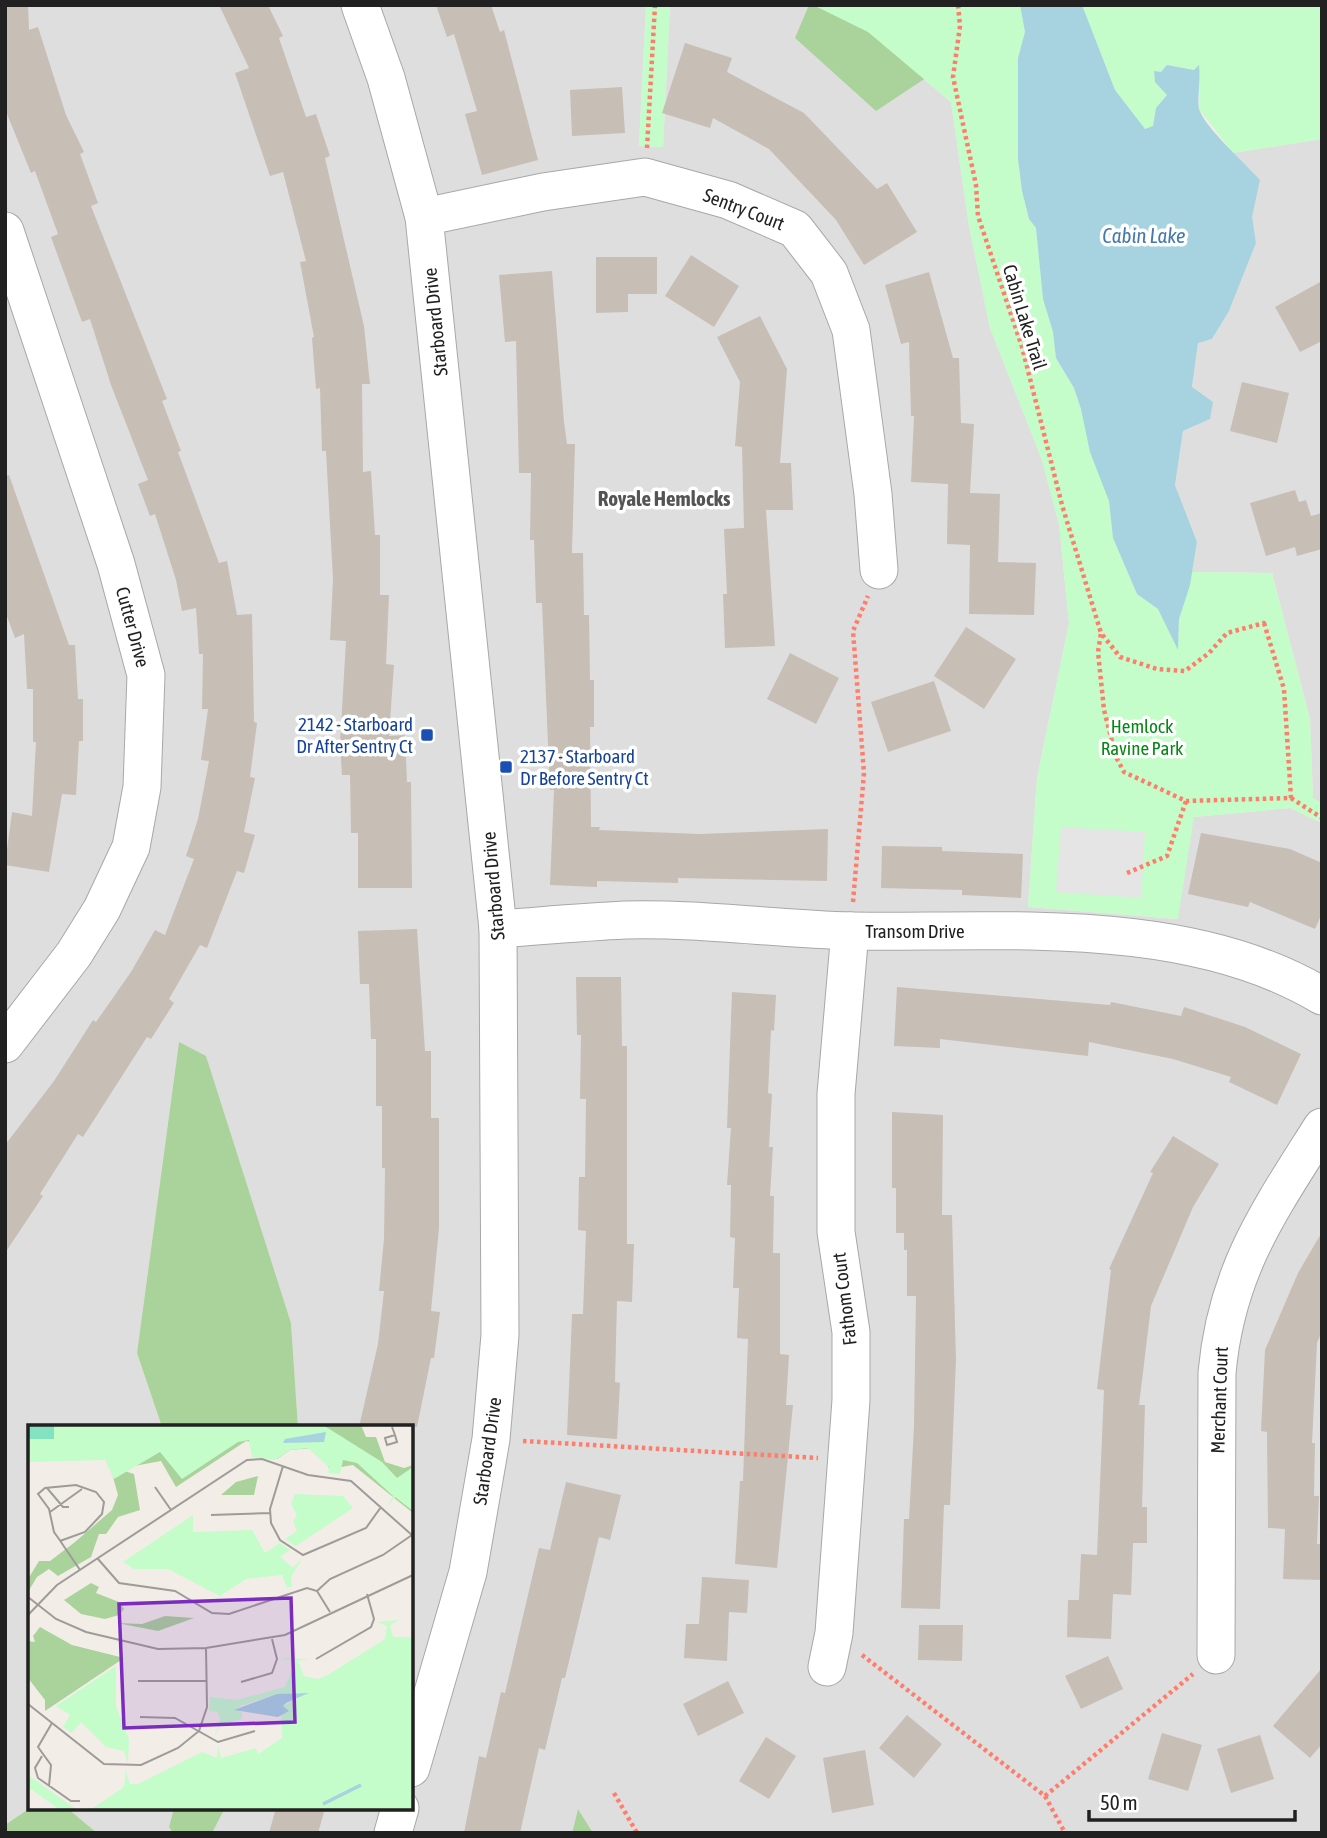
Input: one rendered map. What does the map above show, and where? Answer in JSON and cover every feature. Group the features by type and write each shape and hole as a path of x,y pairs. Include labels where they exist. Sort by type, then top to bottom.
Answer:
{"street":[{"name":"Starboard Drive","path":"360,5 386,78 424,217 498,929 500,1335 491,1439 468,1572 413,1761"},
{"name":"Sentry Court","path":"424,217 542,192 645,177 728,200 794,229 829,273 850,330 873,494 879,570"},
{"name":"Cutter Drive","path":"5,230 116,564 146,676 142,787 131,847 102,909 74,954 5,1044"},
{"name":"Transom Drive","path":"498,929 626,920 850,931 1047,931 1127,937 1188,947 1252,966 1291,978 1322,996"},
{"name":"Fathom Court","path":"830,1650 847,1459 851,1332 836,1232 836,1094 850,931"},
{"name":"Merchant Court","path":"1216,1656 1217,1373 1221,1333 1248,1247 1322,1127"},
{"path":"393,1833 399,1810"}],"path":[{"path":"645,177 655,5"},
{"name":"Cabin Lake Trail","path":"958,5 960,26 953,77 976,185 978,216 1022,347 1062,505 1101,633 1120,657 1157,668 1185,671 1209,653 1227,632 1264,623 1284,689 1291,798 1186,801 1124,772 1116,757 1104,710 1098,652 1101,633"},
{"path":"850,931 864,773 853,631 879,570"},
{"path":"1291,798 1322,818"},
{"path":"1127,873 1167,856 1186,801"},
{"path":"491,1439 847,1459"},
{"path":"830,1650 1045,1796 1065,1833"},
{"path":"1045,1796 1216,1656"},
{"path":"614,1793 637,1833"}],"shaded area":[{"path":"5,5 646,5 639,146 663,147 670,5 813,5 868,32 951,102 969,226 990,328 1042,460 1059,524 1069,623 1037,778 1028,907 1177,919 1193,817 1290,808 1322,823 1322,1833 593,1833 578,1809 572,1833 212,1833 224,1810 413,1810 413,1425 298,1425 291,1323 206,1057 179,1043 137,1353 161,1425 28,1425 28,1809 5,1825"},
{"path":"1322,139 1322,803 1313,799 1310,719 1272,573 1192,572 1197,542 1175,485 1183,431 1210,419 1192,388 1198,342 1212,339 1229,311 1256,243 1251,217 1260,180 1233,153"},
{"path":"1061,827 1145,832 1141,898 1056,892"},
{"path":"69,1810 173,1810 169,1827 173,1833 97,1833"}],"green space":[{"path":"646,5 670,5 663,147 639,146"},
{"path":"809,5 994,5 995,32 876,111 795,38"},
{"name":"Hemlock Ravine Park","path":"813,5 1020,5 1025,32 1018,58 1018,159 1029,219 1036,228 1043,299 1053,332 1056,358 1074,388 1109,501 1113,538 1137,594 1158,609 1178,647 1179,619 1192,572 1272,573 1310,719 1313,798 1322,803 1322,823 1290,808 1194,817 1178,919 1028,907 1037,778 1069,623 1059,524 1042,460 990,328 969,226 951,102 868,32"},
{"path":"1082,5 1322,5 1322,139 1233,153 1199,109 1200,67 1194,70 1167,65 1161,72 1167,95 1156,108 1153,126 1144,128 1115,90"},
{"path":"179,1042 206,1056 291,1323 298,1425 161,1425 137,1353"},
{"path":"28,1809 69,1810 97,1833 5,1833 5,1825"},
{"path":"578,1809 593,1833 572,1833"},
{"path":"173,1810 224,1810 212,1833 173,1833 169,1827"}],"water":[{"name":"Cabin Lake","path":"1020,5 1082,5 1115,90 1145,129 1153,126 1156,108 1167,95 1155,82 1154,71 1161,72 1167,65 1194,70 1199,65 1199,109 1203,117 1217,136 1260,180 1252,217 1256,243 1229,311 1212,339 1198,343 1192,387 1213,402 1210,419 1183,431 1175,485 1197,542 1190,585 1179,619 1178,650 1158,609 1137,594 1113,538 1109,501 1090,452 1081,409 1074,388 1056,358 1053,332 1043,299 1036,228 1029,219 1018,159 1018,58 1025,32"}],"building":[{"path":"5,5 28,5 29,30 38,27 66,115 84,152 80,154 98,203 91,206 167,399 162,401 181,451 178,452 219,563 227,561 237,615 252,614 254,722 257,723 250,777 255,778 244,832 255,835 244,873 237,871 207,948 200,945 169,999 174,1003 151,1039 147,1037 83,1137 78,1134 40,1194 43,1196 5,1253 5,1145 54,1081 93,1020 96,1022 131,972 155,930 165,935 194,859 186,856 198,819 209,761 201,760 208,709 202,709 203,654 199,654 196,608 182,611 176,580 155,514 150,516 138,484 148,480 111,385 90,319 82,322 51,237 58,234 35,171 31,173 5,109"},
{"path":"219,5 268,5 283,36 279,38 306,117 316,114 330,156 325,158 364,326 370,384 362,384 363,472 371,471 375,535 380,535 380,595 389,595 386,664 394,665 389,736 405,735 407,782 411,782 412,888 358,888 358,833 351,833 350,775 342,775 340,744 346,641 330,640 333,579 326,451 322,451 320,388 316,389 314,337 300,262 306,261 283,172 270,176 235,73 249,68"},
{"path":"436,5 491,5 500,32 504,30 538,160 482,175 465,114 477,111 454,34 447,37"},
{"path":"685,43 732,58 727,72 804,113 877,189 887,183 917,232 864,265 836,220 769,149 713,118 710,128 662,113"},
{"path":"622,87 625,133 572,136 570,90"},
{"path":"691,255 739,286 714,327 665,296"},
{"path":"596,257 657,257 657,294 628,294 628,312 596,313"},
{"path":"552,271 564,422 567,444 575,444 572,553 583,553 584,615 589,615 590,680 594,680 594,727 590,727 591,827 600,827 599,830 699,834 828,829 827,881 678,878 678,883 597,881 597,887 550,885 554,790 550,790 542,603 536,603 534,540 530,540 531,473 519,473 516,341 505,342 499,275"},
{"path":"929,272 953,358 959,358 961,423 974,424 970,493 1000,494 998,562 1036,563 1034,615 969,614 970,545 947,544 948,484 911,482 914,416 911,416 909,342 901,344 885,285"},
{"path":"1322,281 1322,341 1300,352 1275,307"},
{"path":"760,316 787,369 780,463 791,463 793,510 766,510 775,646 725,648 723,594 727,594 724,529 744,528 742,447 735,446 740,382 717,337"},
{"path":"1242,382 1289,393 1277,443 1230,431"},
{"path":"9,475 69,645 75,645 78,699 83,699 83,741 79,741 76,795 62,794 49,872 5,865 12,812 32,816 36,742 33,742 33,689 27,689 24,634 15,638 5,611 5,476"},
{"path":"1295,490 1299,502 1306,500 1311,516 1322,513 1322,549 1297,556 1295,547 1266,556 1250,503"},
{"path":"966,627 1016,659 984,709 934,676"},
{"path":"790,653 839,678 816,724 767,699"},
{"path":"934,681 951,731 888,752 871,702"},
{"path":"1201,833 1290,849 1322,863 1322,913 1315,929 1250,902 1248,907 1188,894"},
{"path":"882,846 942,847 942,851 1023,854 1021,898 962,895 962,890 881,888"},
{"path":"417,929 425,1051 431,1051 431,1118 439,1118 439,1228 431,1311 440,1312 434,1358 431,1358 417,1427 359,1425 378,1344 384,1291 379,1291 384,1239 385,1168 382,1168 382,1106 376,1106 376,1039 371,1039 369,984 360,984 358,931"},
{"path":"576,977 621,977 622,1046 627,1046 627,1244 634,1244 632,1302 617,1301 615,1382 620,1383 617,1439 567,1435 572,1314 583,1314 586,1231 578,1230 579,1177 585,1177 586,1099 580,1099 581,1035 577,1035"},
{"path":"897,987 1110,1005 1111,1002 1181,1016 1184,1007 1245,1027 1301,1054 1277,1105 1229,1082 1231,1077 1173,1059 1089,1042 1088,1056 940,1039 940,1048 894,1046"},
{"path":"732,992 776,995 774,1031 771,1030 768,1093 772,1094 770,1196 774,1196 773,1253 780,1253 780,1354 789,1355 786,1405 793,1405 777,1568 735,1564 740,1481 743,1481 748,1339 737,1338 739,1288 733,1288 735,1238 730,1237 731,1185 727,1185 731,1128 727,1128"},
{"path":"892,1112 943,1115 942,1215 952,1215 956,1360 950,1505 944,1505 940,1609 901,1608 904,1519 909,1519 914,1426 916,1296 907,1296 907,1250 904,1250 904,1233 896,1233 896,1188 892,1188"},
{"path":"1173,1136 1219,1164 1193,1207 1151,1306 1139,1405 1145,1405 1142,1507 1147,1507 1147,1543 1133,1543 1131,1595 1113,1594 1111,1639 1067,1637 1068,1600 1079,1600 1081,1554 1097,1555 1104,1390 1097,1389 1109,1269 1153,1173 1150,1172"},
{"path":"1322,1232 1322,1331 1317,1343 1312,1443 1315,1443 1314,1496 1319,1496 1317,1544 1322,1544 1322,1580 1283,1579 1285,1529 1268,1528 1267,1432 1261,1431 1265,1350 1298,1273"},
{"path":"566,1482 621,1495 610,1540 599,1537 545,1750 539,1748 520,1833 464,1833 479,1756 486,1758 501,1692 505,1693 539,1548 550,1550"},
{"path":"702,1577 749,1580 747,1613 729,1612 727,1661 684,1658 686,1624 699,1624"},
{"path":"919,1625 963,1625 962,1661 918,1660"},
{"path":"1108,1656 1123,1689 1081,1709 1065,1676"},
{"path":"1322,1668 1322,1744 1310,1758 1273,1726"},
{"path":"728,1681 744,1713 698,1736 683,1704"},
{"path":"907,1715 942,1744 914,1778 879,1748"},
{"path":"1162,1733 1202,1745 1188,1791 1148,1779"},
{"path":"1260,1735 1274,1779 1231,1793 1217,1749"},
{"path":"766,1737 796,1756 769,1799 739,1781"},
{"path":"865,1750 874,1805 832,1813 823,1758"},
{"path":"275,1810 324,1812 318,1833 269,1833"}],"place":[{"name":"2142 - Starboard Dr After Sentry Ct","path":"427,735"},
{"name":"2137 - Starboard Dr Before Sentry Ct","path":"506,767"}],"district":[{"name":"Royale Hemlocks","path":"664,499"}]}
